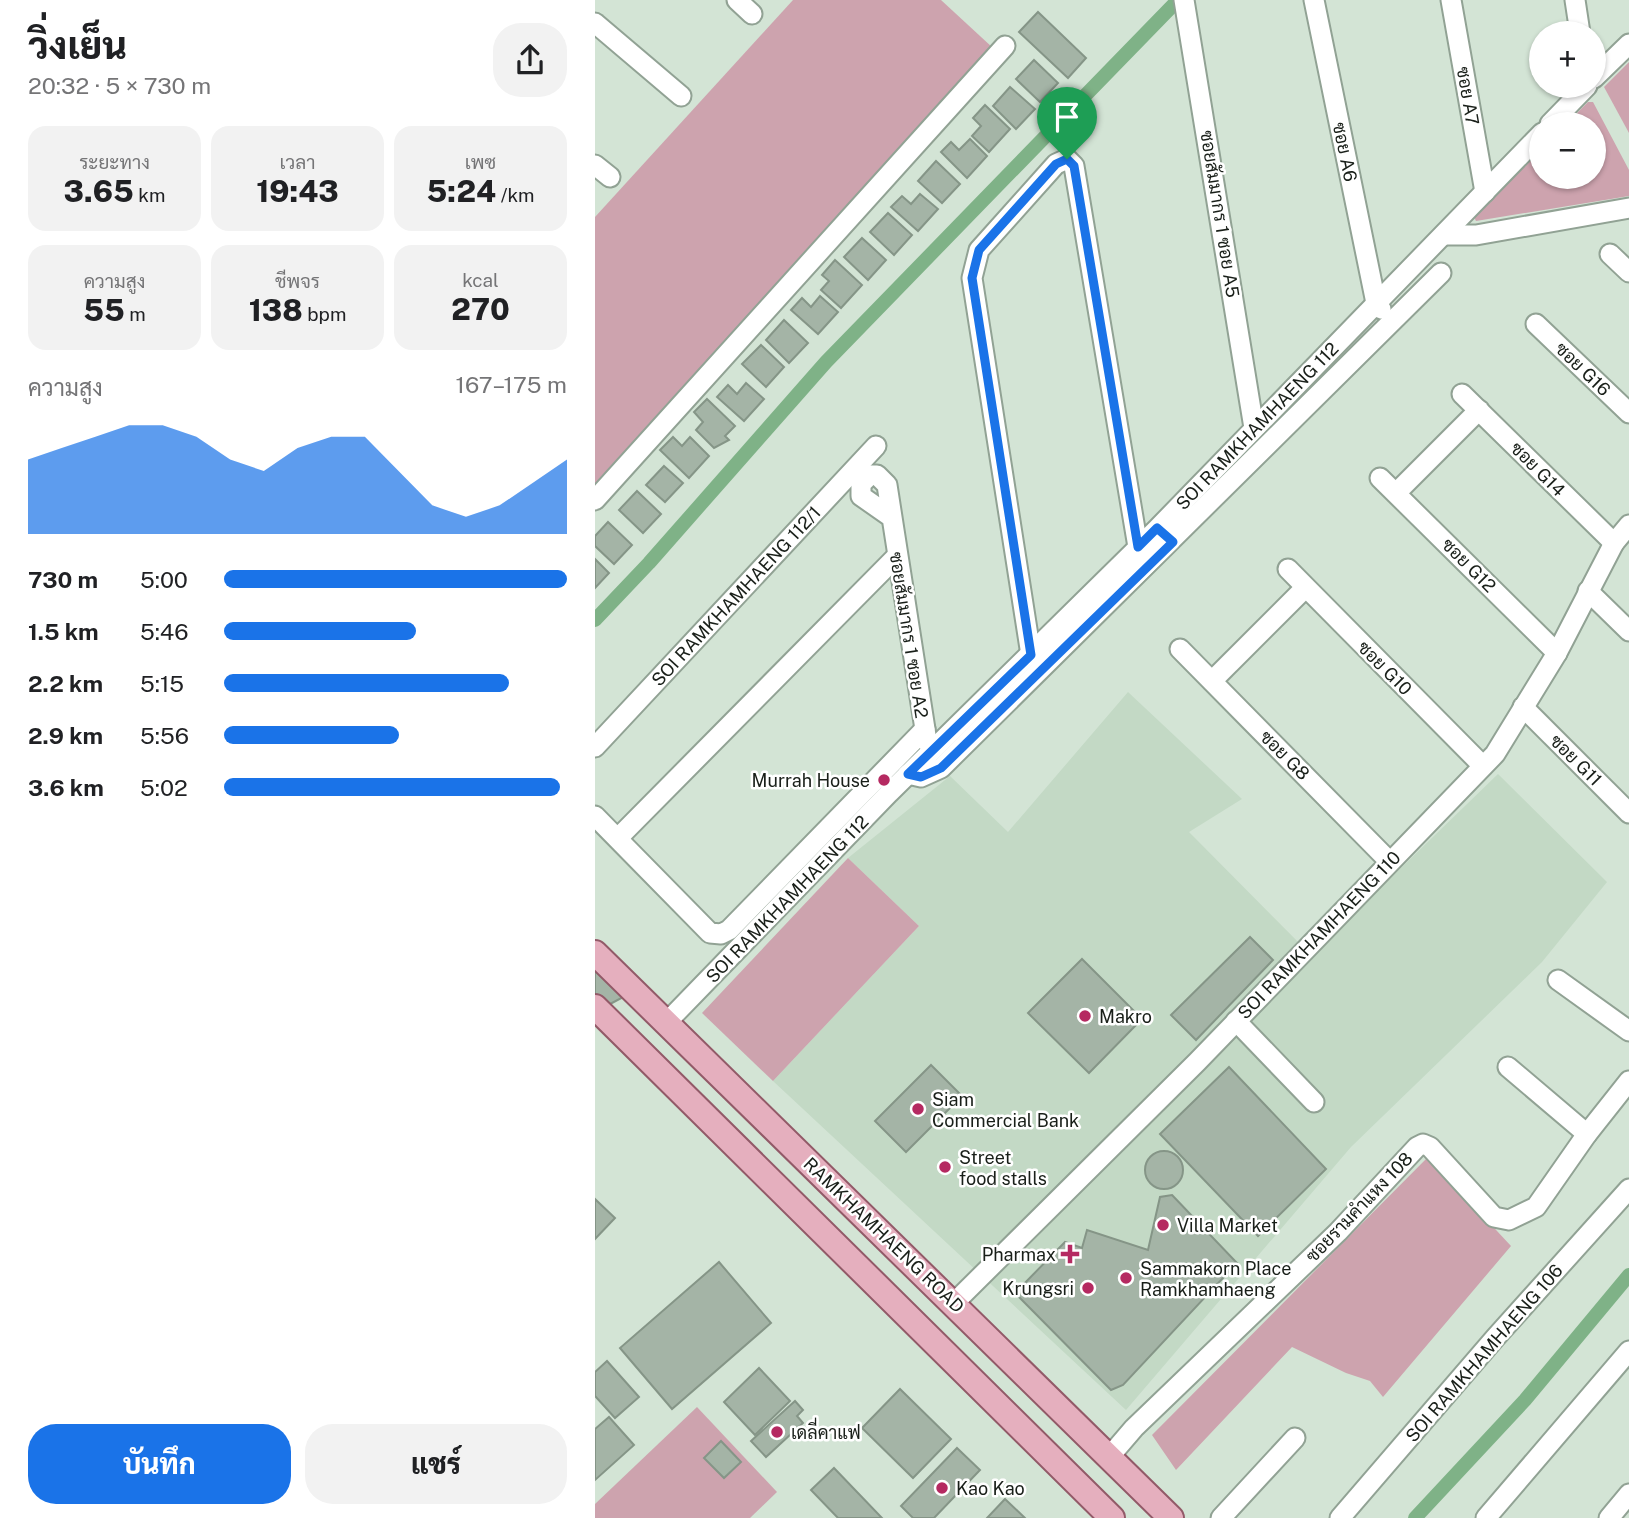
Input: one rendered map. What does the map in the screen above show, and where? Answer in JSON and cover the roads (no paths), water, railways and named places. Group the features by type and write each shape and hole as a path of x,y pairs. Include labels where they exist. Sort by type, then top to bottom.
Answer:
{"main road":[{"name":"RAMKHAMHAENG ROAD","path":"595,953 1171,1518"},
{"path":"595,1007 1112,1518"},
{"path":"838,1248 866,1218"}],"street":[{"path":"737,0 752,14"},
{"name":"ซอย A6","path":"1314,0 1376,303"},
{"name":"ซอย A7","path":"1451,0 1485,192"},
{"path":"1575,0 1578,21"},
{"name":"ซอยสัมมากร 1 ซอย A5","path":"1186,9 1254,428"},
{"path":"595,23 681,96"},
{"path":"1606,66 1629,44"},
{"path":"595,500 1005,46"},
{"path":"1562,112 1575,98"},
{"name":"SOI RAMKHAMHAENG 112","path":"908,774 921,777 941,768 1018,681 1031,655 1529,146"},
{"path":"1031,655 972,278 979,250 1056,164 1067,159 1074,166 1138,547"},
{"path":"1444,235 1476,234 1629,208"},
{"path":"1611,254 1629,272"},
{"name":"SOI RAMKHAMHAENG 112","path":"666,1023 908,774 1018,681 1173,542 1441,273"},
{"path":"1376,303 1393,320"},
{"name":"ซอย G16","path":"1536,324 1629,413"},
{"name":"ซอย G14","path":"1462,394 1614,544"},
{"path":"1396,493 1479,410"},
{"name":"SOI RAMKHAMHAENG 112/1","path":"595,747 876,446"},
{"name":"ซอย G12","path":"1380,478 1557,653"},
{"name":"ซอยสัมมากร 1 ซอย A2","path":"891,517 929,754"},
{"name":"SOI RAMKHAMHAENG 110","path":"954,1303 1236,1021 1495,754 1557,653 1614,544 1629,525"},
{"path":"1157,528 1173,542"},
{"path":"618,838 897,556"},
{"name":"ซอย G10","path":"1288,569 1483,766"},
{"path":"1212,681 1305,588"},
{"path":"1588,591 1629,631"},
{"name":"ซอย G8","path":"1180,649 1389,861"},
{"name":"ซอย G11","path":"1523,708 1629,813"},
{"path":"595,816 710,933 721,934 729,930 925,729"},
{"path":"1557,980 1629,1031"},
{"path":"1236,1021 1314,1102"},
{"path":"1508,1067 1587,1134"},
{"name":"ซอยรามคำแหง 108","path":"1109,1457 1134,1428 1338,1232 1417,1147 1430,1147 1494,1217 1509,1220 1536,1207 1587,1134 1629,1082"},
{"name":"SOI RAMKHAMHAENG 106","path":"1340,1518 1495,1338 1629,1189"},
{"path":"1486,1518 1629,1351"},
{"path":"1221,1518 1295,1438"},
{"path":"1609,1518 1629,1494"}],"waterway":[{"path":"595,620 649,563 826,362 1178,0"},
{"path":"1415,1518 1525,1400 1629,1275"}],"place":[{"name":"Murrah House","path":"884,780"},
{"name":"Makro","path":"1085,1016"},
{"name":"Siam Commercial Bank","path":"918,1109"},
{"name":"Street food stalls","path":"945,1167"},
{"name":"Villa Market","path":"1163,1225"},
{"name":"Pharmax","path":"1070,1254"},
{"name":"Sammakorn Place Ramkhamhaeng","path":"1126,1278"},
{"name":"Krungsri","path":"1088,1288"},
{"name":"เดลี่คาแฟ","path":"777,1432"},
{"name":"Kao Kao","path":"942,1488"}]}
